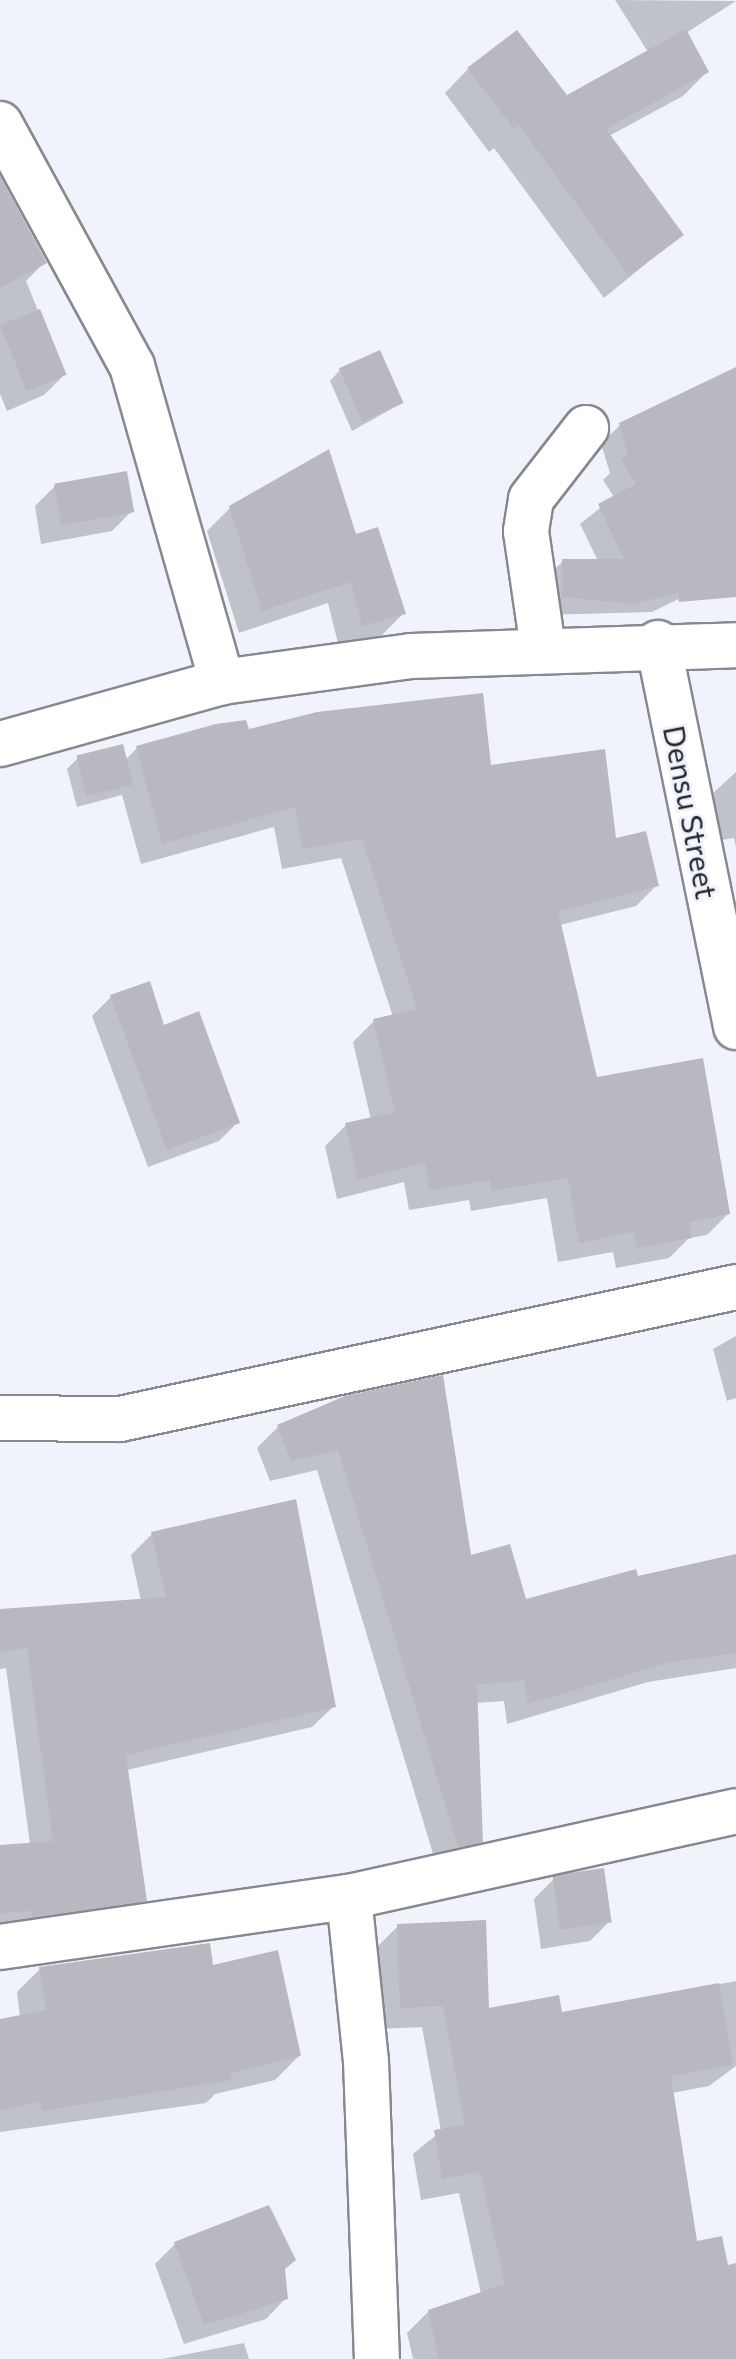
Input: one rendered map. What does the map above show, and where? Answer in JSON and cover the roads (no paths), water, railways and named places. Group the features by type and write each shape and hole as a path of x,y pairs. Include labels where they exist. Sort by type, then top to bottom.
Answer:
{"street":[{"path":"0,124 132,366 222,682"},
{"path":"543,648 526,531 531,499 586,428"},
{"path":"0,744 222,682 411,656 658,643 736,645"},
{"name":"Densu Street","path":"658,643 736,1027"},
{"path":"0,1418 134,1417 736,1287"},
{"path":"0,1947 349,1897 736,1811"},
{"path":"349,1897 366,2061 377,2359"}]}
